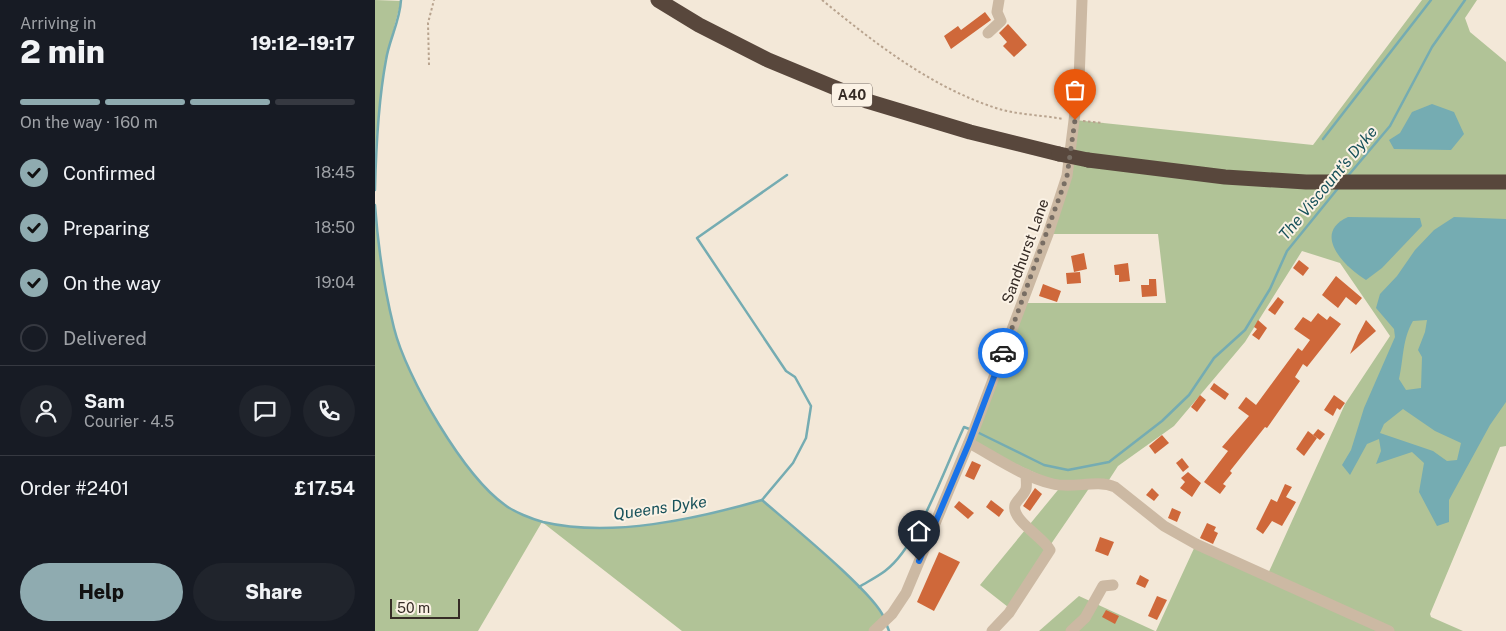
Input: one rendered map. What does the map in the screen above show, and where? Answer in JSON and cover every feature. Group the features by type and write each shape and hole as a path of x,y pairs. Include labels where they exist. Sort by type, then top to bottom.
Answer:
{"highway":[{"name":"A40","path":"658,0 699,25 768,60 867,101 970,132 1059,154 1088,160 1225,177 1307,182 1506,182"}],"street":[{"path":"988,33 1001,21 997,12 999,0"},
{"name":"Sandhurst Lane","path":"876,629 892,614 906,593 969,443 1048,234 1067,176 1079,81 1082,0"},
{"path":"969,443 1026,474 1055,485 1107,483 1115,487 1164,526 1196,544 1389,631"},
{"path":"992,631 1009,613 1050,550 1045,542 1019,520 1015,513 1015,505 1026,490 1026,474"},
{"path":"1071,631 1085,618 1103,586 1113,585"}],"path":[{"path":"429,66 428,23 434,0"},
{"path":"822,0 898,59 946,89 1016,113 1075,120"},
{"path":"1090,122 1103,124"}],"green space":[{"path":"375,0 401,1 386,58 376,139 375,190"},
{"path":"1422,0 1477,0 1465,18 1470,32 1506,62 1506,446 1500,447 1430,614 1431,617 1463,631 1156,631 1196,544 1267,576 1345,404 1390,336 1340,263 1302,251 1245,342 1174,426 1118,466 1107,483 1092,484 1008,607 980,585 1062,485 969,443 1022,303 1166,303 1158,234 1048,234 1075,120 1313,145"},
{"path":"375,205 382,267 390,313 401,349 424,398 455,450 489,491 505,505 523,515 543,522 597,528 625,527 682,520 762,500 849,577 866,594 885,621 874,631 682,631 542,522 478,631 375,631"},
{"path":"1079,596 1155,631 1039,631"}],"water":[{"path":"1432,104 1454,112 1464,134 1451,150 1394,149 1389,140 1400,133 1412,112"},
{"path":"1348,217 1420,218 1422,226 1382,268 1366,280 1341,258 1332,240 1332,232 1337,224"},
{"path":"1454,217 1506,219 1506,402 1490,425 1449,500 1449,522 1437,526 1419,492 1424,463 1412,452 1376,464 1381,451 1379,439 1367,444 1350,475 1342,465 1351,450 1364,408 1395,337 1394,329 1376,308 1380,294 1397,276 1415,250 1434,230","holes":["1427,320 1425,332 1418,350 1422,357 1421,388 1406,390 1399,379 1409,328 1413,321","1403,409 1435,431 1461,443 1457,460 1447,461 1433,451 1380,433 1384,424"]}],"building":[{"path":"985,12 991,20 951,49 944,36 958,26 961,30"},
{"path":"1008,24 1027,45 1014,57 1003,46 1007,42 999,33"},
{"path":"1084,253 1087,269 1074,272 1071,256"},
{"path":"1299,260 1309,268 1303,276 1293,268"},
{"path":"1128,263 1130,281 1119,282 1119,275 1115,275 1114,265"},
{"path":"1080,272 1081,283 1067,284 1066,273"},
{"path":"1336,276 1362,298 1356,305 1346,297 1338,308 1322,295"},
{"path":"1149,279 1156,279 1157,296 1142,297 1141,285 1149,285"},
{"path":"1043,284 1061,291 1057,302 1039,296"},
{"path":"1278,297 1284,302 1275,315 1268,310"},
{"path":"1318,313 1327,320 1330,316 1341,324 1307,367 1303,364 1295,377 1300,381 1267,428 1265,427 1230,471 1232,473 1223,484 1226,486 1220,494 1204,482 1228,451 1222,447 1249,416 1238,408 1246,397 1256,405 1298,348 1302,351 1310,340 1294,329 1303,317 1311,322"},
{"path":"1258,320 1267,328 1259,340 1252,335 1257,329 1254,327"},
{"path":"1366,320 1376,331 1350,354 1358,335"},
{"path":"1214,383 1229,394 1225,400 1210,389"},
{"path":"1200,395 1206,400 1197,412 1191,407"},
{"path":"1334,395 1345,403 1340,410 1337,408 1333,416 1324,410"},
{"path":"1318,429 1325,434 1320,440 1313,435"},
{"path":"1308,431 1317,438 1304,456 1296,449"},
{"path":"1162,435 1169,443 1155,454 1149,446"},
{"path":"1182,458 1189,467 1183,472 1176,463"},
{"path":"972,461 981,465 974,480 965,476"},
{"path":"1188,472 1201,483 1192,497 1180,488 1185,482 1181,478"},
{"path":"1285,484 1292,487 1286,497 1296,502 1282,526 1272,521 1263,534 1256,529 1271,499 1277,502"},
{"path":"1035,488 1042,494 1030,511 1023,506"},
{"path":"1152,488 1159,495 1154,501 1146,495"},
{"path":"991,500 1004,510 999,517 986,507"},
{"path":"959,501 974,513 968,519 954,507"},
{"path":"1172,508 1181,512 1177,522 1168,518"},
{"path":"1207,523 1216,527 1214,531 1218,533 1213,544 1200,538"},
{"path":"1100,537 1114,542 1108,556 1095,551"},
{"path":"939,552 960,562 934,611 917,602"},
{"path":"1140,575 1149,580 1145,588 1136,584"},
{"path":"1157,596 1167,600 1157,620 1148,616"},
{"path":"1106,610 1119,616 1115,624 1102,617"}],"waterway":[{"name":"Queens Dyke","path":"375,190 383,76 387,53 399,15 401,0"},
{"path":"1323,139 1431,0"},
{"name":"The Viscount's Dyke","path":"1347,177 1390,126 1432,47 1465,0"},
{"path":"762,500 793,463 806,438 811,406 795,377 786,371 697,238 787,175"},
{"name":"The Viscount's Dyke","path":"977,432 1044,465 1068,470 1109,462 1162,421 1189,395 1214,358 1245,330 1270,289 1287,251 1339,187"},
{"name":"Queens Dyke","path":"375,205 382,267 390,313 411,372 424,398 455,449 472,472 505,505 523,515 543,522 597,528 625,527 682,520 762,500 865,592 884,618"},
{"name":"The Viscount's Dyke","path":"859,587 885,571 909,544 930,504 964,427 972,430"},
{"name":"Queens Dyke","path":"886,623 889,631"}],"way so far":[{"path":"1003,353 1048,234 1067,176 1075,120"}],"route":[{"path":"919,561 969,443 1003,353"}]}
